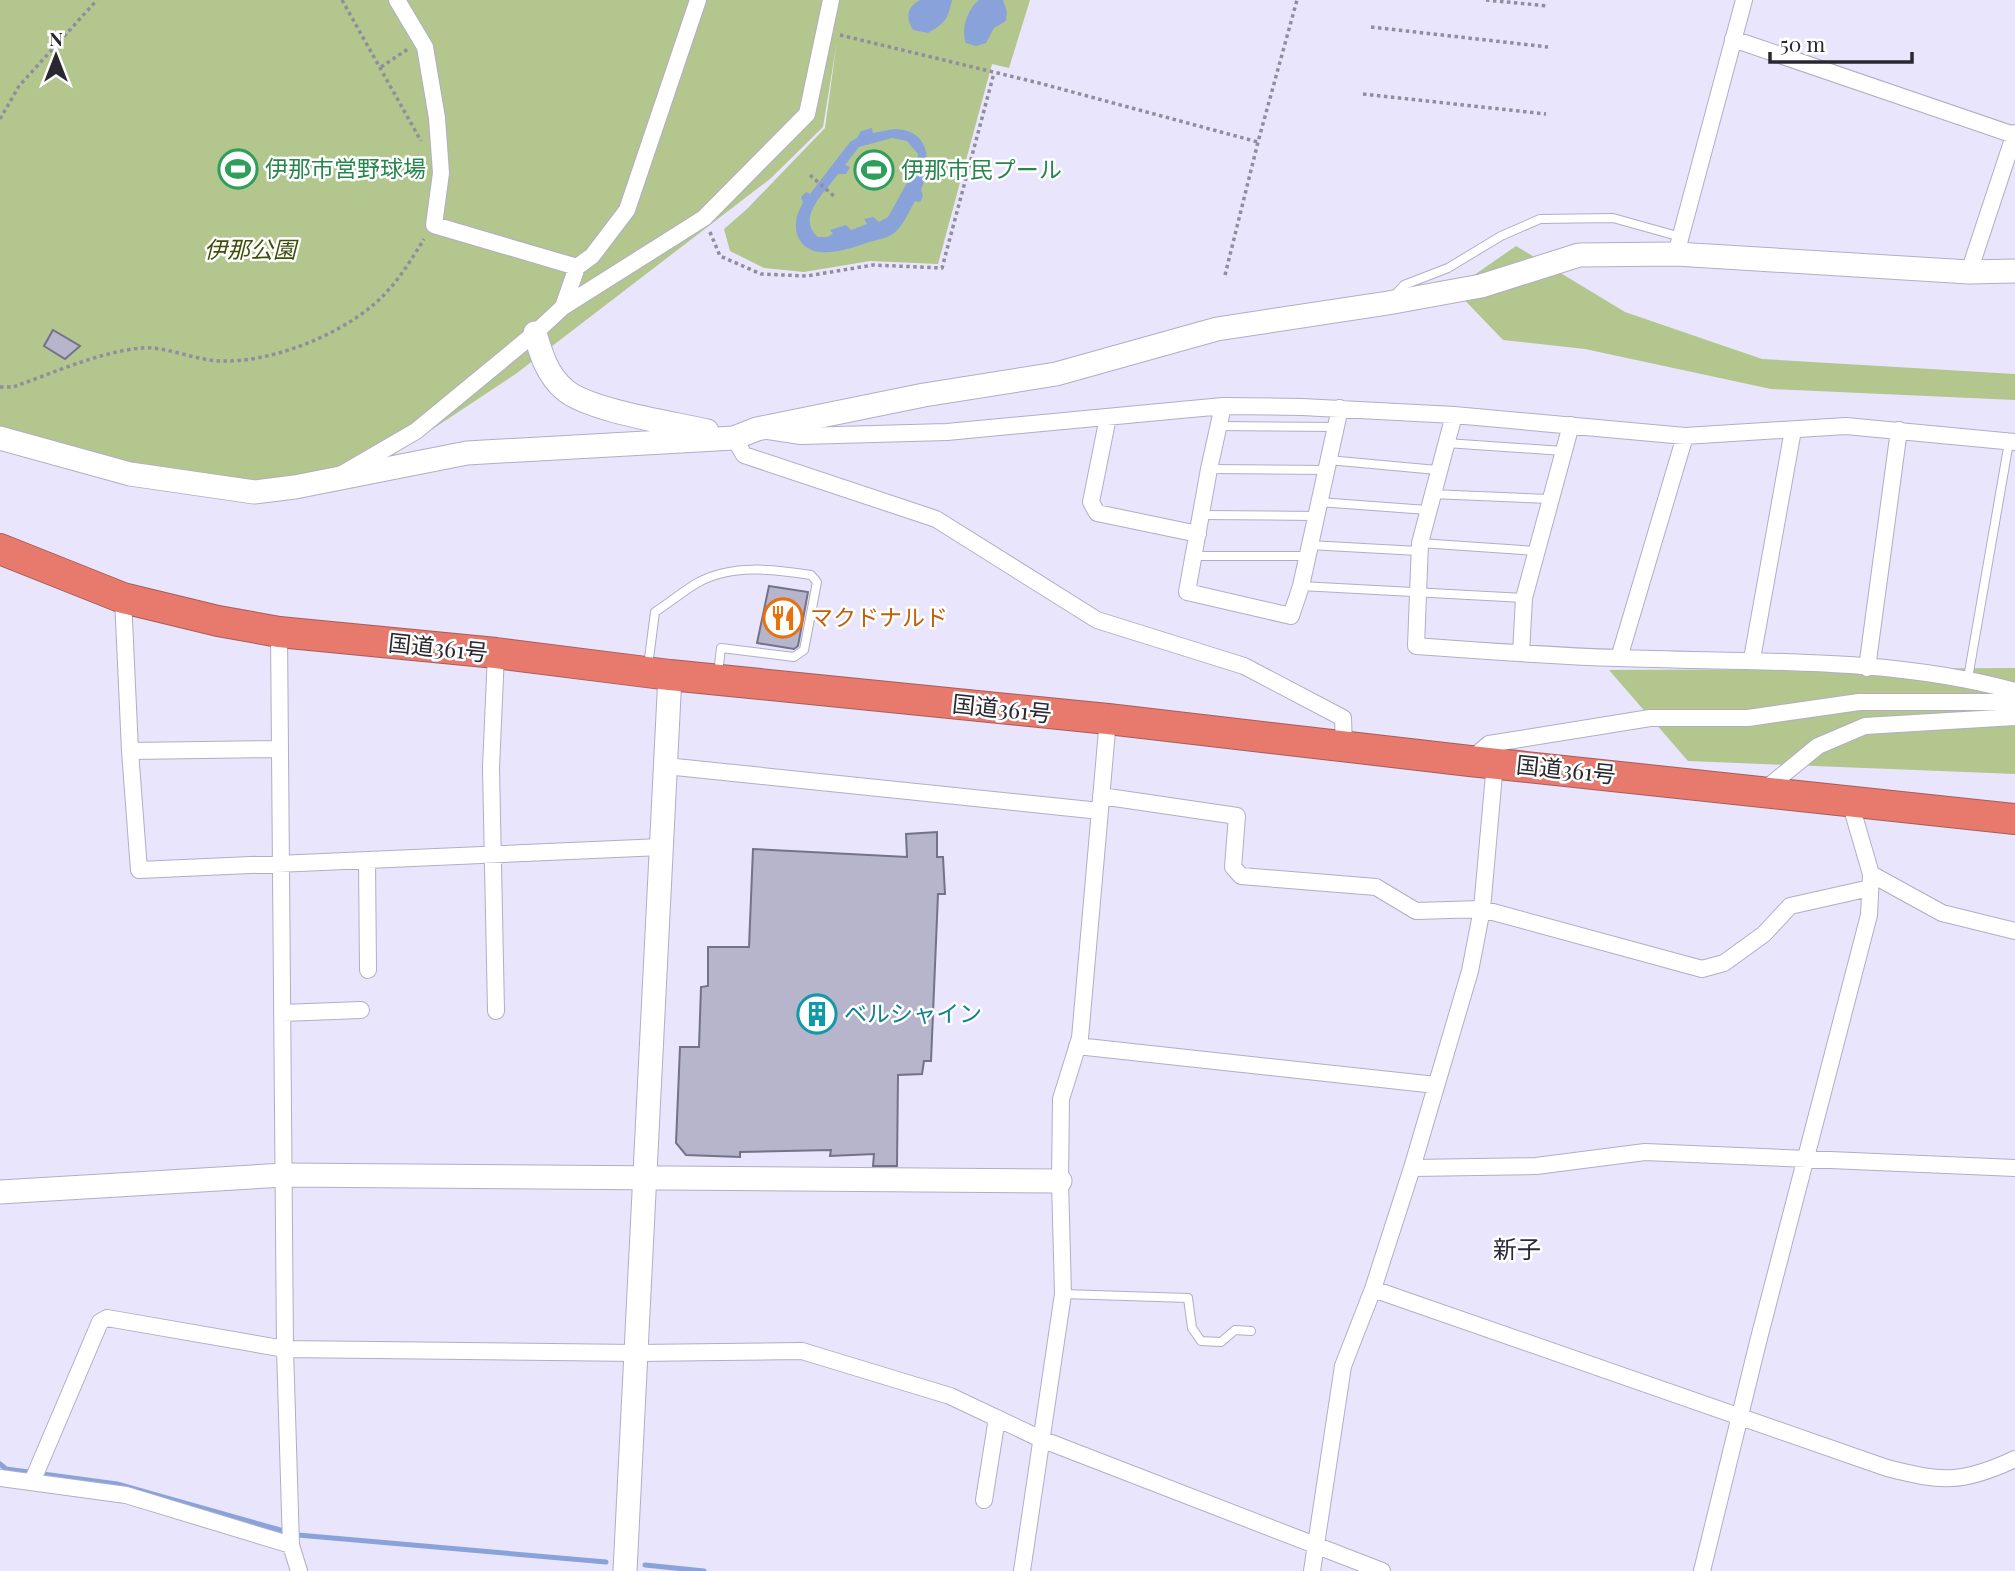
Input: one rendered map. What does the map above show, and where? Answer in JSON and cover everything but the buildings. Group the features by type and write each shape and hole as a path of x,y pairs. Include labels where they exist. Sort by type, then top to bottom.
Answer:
{"highway":[{"name":"国道361号","path":"0,549 123,598 279,632 496,653 659,674 1108,719 2015,819"}],"street":[{"path":"397,0 425,47 437,118 441,173 434,225 577,267"},
{"path":"563,307 577,267 592,256 627,210 698,0"},
{"path":"337,477 416,430 563,307 704,218 807,114 831,0"},
{"path":"1678,245 1744,0"},
{"path":"1733,39 2015,134 1969,271"},
{"path":"0,438 130,474 254,492 295,487 467,453 734,438 757,429 924,395 1056,374 1217,330 1481,286 1579,254 1678,245 1969,271 2015,271"},
{"path":"535,333 544,364 565,390 593,405 734,438 744,455 936,519 1097,620 1244,666 1343,718 1344,746"},
{"path":"757,429 802,436 934,432 1223,406 1340,408 1454,415 1685,436 1846,426 2012,442"},
{"path":"1223,406 1187,592 1291,616 1301,586 1340,408"},
{"path":"1454,415 1419,547 1416,646 1619,659 1752,659 1968,678 2015,691"},
{"path":"1108,417 1091,502 1097,513 1198,534"},
{"path":"1521,653 1524,598 1571,425"},
{"path":"1752,659 1793,430"},
{"path":"1867,668 1899,430"},
{"path":"1619,659 1685,436"},
{"path":"123,598 139,870 662,847"},
{"path":"279,632 285,1349 290,1536 299,1571"},
{"path":"496,653 491,768 496,1011"},
{"path":"625,1571 666,766 659,674"},
{"path":"1312,1571 1318,1548 1343,1366 1373,1289 1412,1168 1470,971 1482,909 1482,762 1489,744 1650,718 1748,718 1859,702 2015,702"},
{"path":"1763,791 1818,746 1865,726 2015,717"},
{"path":"1022,1571 1063,1294 1061,1099 1080,1038 1108,719"},
{"path":"130,751 278,749"},
{"path":"666,766 1237,816 1233,867 1241,876 1376,887 1416,911 1482,909 1702,969 1724,963 1754,942 1790,906 1870,881 1941,913 2015,931"},
{"path":"1702,1571 1869,915 1870,881 1850,802"},
{"path":"367,861 368,970"},
{"path":"282,1013 361,1010"},
{"path":"1077,1046 1437,1085"},
{"path":"1412,1168 1536,1166 1645,1152 2015,1168"},
{"path":"0,1192 284,1175 1060,1181"},
{"path":"1373,1289 1887,1468 1929,1478 1951,1479 1989,1471 2015,1459"},
{"path":"34,1476 100,1322 107,1318 285,1349 637,1353 802,1351 950,1395 1041,1439 1382,1571"},
{"path":"984,1500 997,1418"},
{"path":"0,1478 34,1476 126,1495 290,1536"}],"lane":[{"path":"1388,303 1404,285 1448,268 1501,236 1540,219 1613,218 1678,245"},
{"path":"1219,426 1335,427"},
{"path":"1968,678 2012,442"},
{"path":"1447,443 1563,451"},
{"path":"1209,469 1327,465 1437,471"},
{"path":"1201,514 1429,502 1550,499"},
{"path":"1194,556 1419,547 1536,551"},
{"path":"659,674 655,612 698,582 728,573 769,568 811,575 817,582 804,650 794,657 721,648 717,680"},
{"path":"1301,586 1524,598"},
{"path":"1063,1294 1188,1298 1192,1328 1201,1341 1221,1342 1235,1330 1251,1331"}],"path":[{"path":"0,120 19,86 97,0"},
{"path":"342,0 424,148"},
{"path":"1225,275 1297,0"},
{"path":"1486,0 1548,6"},
{"path":"1371,27 1548,47"},
{"path":"825,31 994,72 1258,142"},
{"path":"380,67 421,40"},
{"path":"704,218 720,256 761,274 807,276 873,265 943,268 994,72"},
{"path":"1363,94 1546,114"},
{"path":"810,176 836,198"},
{"path":"0,387 13,387 112,354 143,348 219,361 255,359 331,333 374,305 404,271 434,225"}],"green space":[{"name":"伊那公園","path":"0,0 1030,0 1009,68 992,64 938,264 870,261 804,272 764,268 730,251 724,229 747,209 825,128 837,41 823,127 770,179 517,373 339,491 255,503 133,486 0,448"},
{"path":"1516,246 1625,312 1762,359 2015,374 2015,400 1771,389 1585,349 1503,340 1454,289"},
{"path":"2015,668 2015,774 1688,761 1609,670"}],"water":[{"path":"920,0 952,0 945,20 928,33 913,30 909,21 910,9"},
{"path":"979,0 1003,0 1007,12 1006,21 994,28 986,43 976,46 966,43 964,32 968,14"},
{"path":"872,128 873,133 896,129 917,136 926,151 927,160 921,190 923,196 920,202 915,201 901,226 889,236 839,251 818,252 809,249 802,243 796,230 803,203 801,197 806,192 810,194 861,131","holes":["892,138 907,141 918,154 917,165 888,217 879,222 873,217 864,219 867,224 851,230 846,225 830,230 833,234 827,237 818,237 812,230 811,213 820,196 838,174 846,174 850,167 845,165 859,147"]}],"waterway":[{"path":"0,1464 6,1469 117,1484 298,1535 606,1562"},
{"path":"645,1565 704,1571"}],"place":[{"name":"伊那市営野球場","path":"238,169"},
{"name":"伊那市民プール","path":"874,170"},
{"name":"マクドナルド","path":"783,618"},
{"name":"ベルシャイン","path":"817,1014"}],"district":[{"name":"新子","path":"1517,1250"}]}
